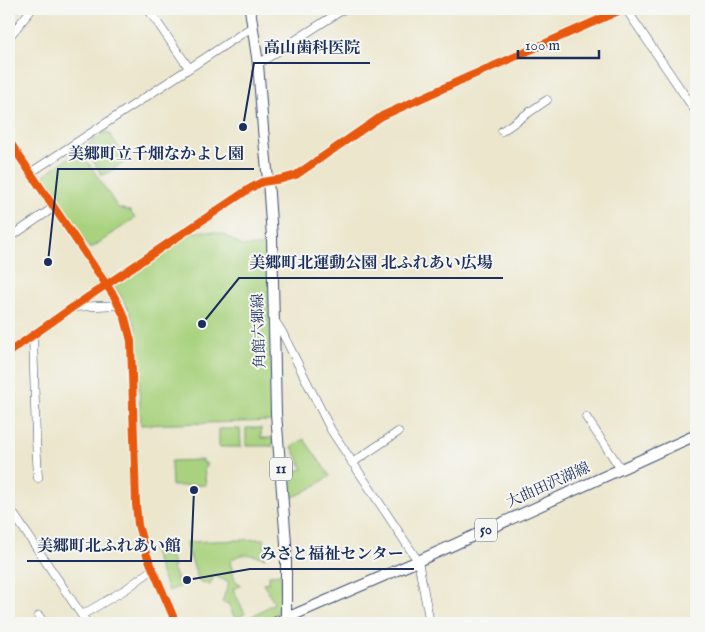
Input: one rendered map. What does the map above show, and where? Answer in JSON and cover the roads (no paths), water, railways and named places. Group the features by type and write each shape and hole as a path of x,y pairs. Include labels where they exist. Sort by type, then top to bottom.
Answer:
{"main road":[{"name":"角館六郷線","path":"250,9 258,64 272,237 276,413 286,543 286,621"},
{"name":"大曲田沢湖線","path":"275,623 286,621 696,435"}],"street":[{"path":"10,32 32,9"},
{"path":"148,9 189,68"},
{"path":"258,64 344,9"},
{"path":"9,352 72,307 249,188 268,180 296,175 382,116 460,80 625,9 696,112"},
{"path":"30,173 253,27"},
{"path":"502,131 547,100"},
{"path":"9,141 106,285 125,318 130,341 138,525 146,553 176,623"},
{"path":"9,238 53,208"},
{"path":"72,307 119,305"},
{"path":"273,319 282,332 331,430 418,561 430,623"},
{"path":"33,336 38,478"},
{"path":"586,417 621,469"},
{"path":"352,463 398,432"},
{"path":"9,507 87,623"},
{"path":"82,615 126,589 153,569"}],"place":[{"name":"高山歯科医院","path":"243,127"},
{"name":"美郷町立千畑なかよし園","path":"48,262"},
{"name":"美郷町北運動公園 北ふれあい広場","path":"202,324"},
{"name":"美郷町北ふれあい館","path":"194,490"},
{"name":"みさと福祉センター","path":"187,580"}]}
